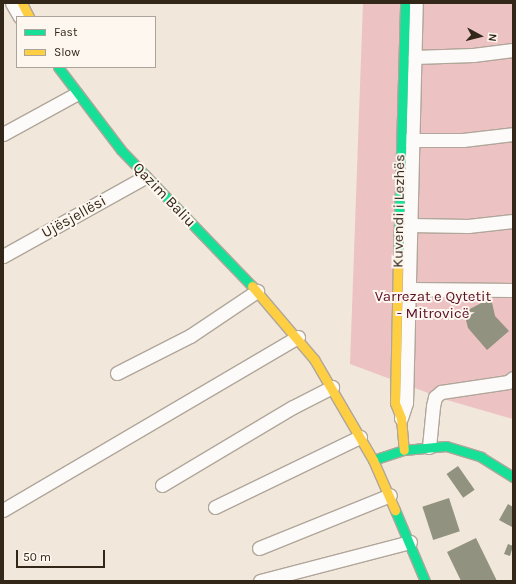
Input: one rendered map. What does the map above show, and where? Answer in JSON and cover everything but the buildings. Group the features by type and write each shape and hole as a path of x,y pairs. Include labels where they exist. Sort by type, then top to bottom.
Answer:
{"main road":[{"path":"22,3 28,16"},
{"name":"Kuvendi i Lezhës","path":"404,450 401,418 396,403 395,366 407,140 405,3"},
{"name":"Qazim Baliu","path":"59,68 76,94 145,177 257,291 298,337 332,387 352,421 390,495 425,581"},
{"path":"372,460 404,450 429,446 446,446 481,457 513,477"}],"street":[{"path":"12,3 19,16"},
{"name":"Kuvendi i Lezhës","path":"401,418 406,403 411,225 407,140 414,57 416,3"},
{"path":"414,57 473,55 513,50"},
{"path":"3,134 76,94"},
{"path":"407,140 463,140 513,134"},
{"name":"Ujësjellësi","path":"3,256 145,177"},
{"name":"Kuvendi i Lezhës","path":"411,225 468,226 513,222"},
{"name":"Kuvendi i Lezhës","path":"409,289 513,290"},
{"path":"117,373 190,336 257,291"},
{"path":"3,510 298,337"},
{"path":"429,446 435,397 441,392 508,382 513,378"},
{"path":"162,485 287,410 332,387"},
{"path":"215,507 360,437"},
{"path":"259,548 390,495"},
{"path":"260,581 410,542"}],"green space":[{"name":"Varrezat e Qytetit - Mitrovicë","path":"363,3 513,3 513,419 447,400 350,364"}],"traffic: fast":[{"path":"398,258 405,3"},
{"path":"59,68 121,150 252,286"},
{"path":"373,460 404,450 446,446 481,457 513,477"},
{"path":"395,510 425,581"}],"traffic: slow":[{"path":"22,3 28,16"},
{"path":"398,258 395,403 401,418 404,450"},
{"path":"252,286 314,359 373,460 395,510"}]}
